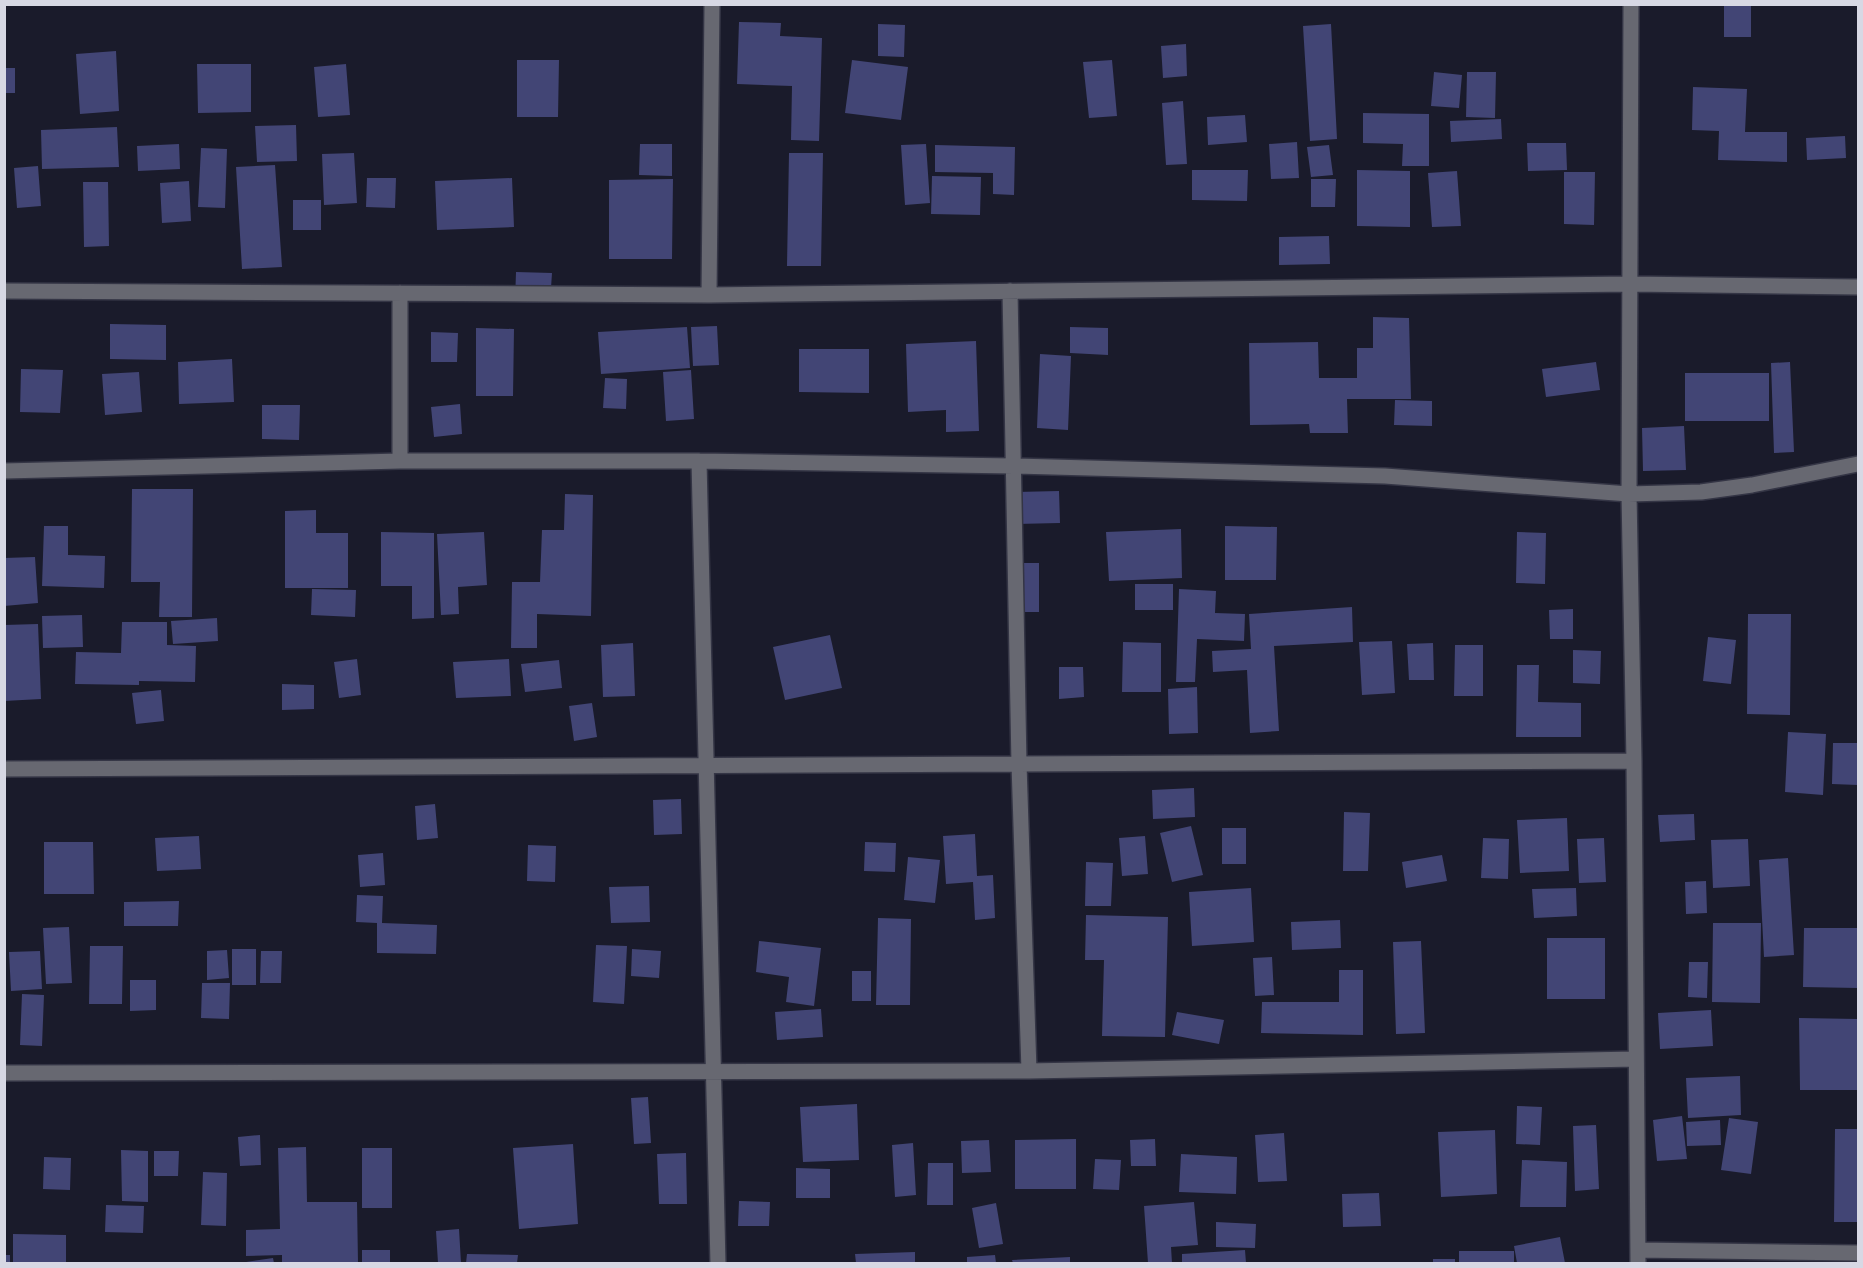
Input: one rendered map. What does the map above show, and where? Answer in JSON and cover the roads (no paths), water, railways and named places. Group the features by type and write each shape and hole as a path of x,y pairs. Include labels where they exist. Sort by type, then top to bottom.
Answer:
{"street":[{"path":"709,295 712,4"},
{"path":"1631,4 1629,494 1634,761 1638,1257 1858,1253"},
{"path":"4,291 709,295 1631,284 1858,287"},
{"path":"1010,291 1019,764 1029,1071"},
{"path":"400,293 400,461"},
{"path":"4,471 400,461 699,461 1013,466 1385,476 1629,494 1701,492 1752,485 1858,464"},
{"path":"699,461 718,1263"},
{"path":"4,769 1634,761"},
{"path":"4,1073 1029,1071 1635,1059"}]}
